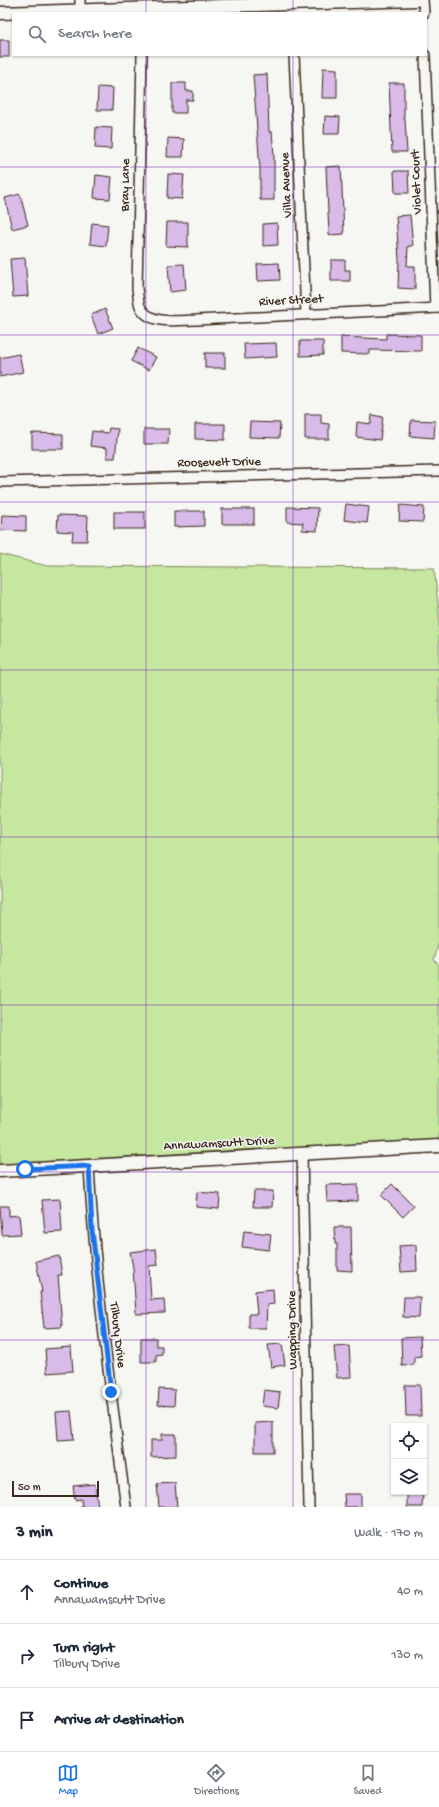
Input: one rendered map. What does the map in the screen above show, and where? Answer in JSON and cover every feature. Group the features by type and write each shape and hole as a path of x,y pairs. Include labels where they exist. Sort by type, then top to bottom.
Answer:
{"street":[{"path":"0,13 80,5 143,10 264,2 292,8 416,0"},
{"path":"423,0 424,12"},
{"name":"Bray Lane","path":"142,56 137,288 141,308 146,314"},
{"name":"Villa Avenue","path":"294,56 306,314"},
{"name":"Violet Court","path":"425,56 437,308"},
{"name":"River Street","path":"146,314 161,320 196,320 437,308"},
{"name":"Roosevelt Drive","path":"0,482 439,471"},
{"name":"Annawamscutt Drive","path":"0,1171 439,1146"},
{"name":"Wapping Drive","path":"302,1153 309,1507"},
{"name":"Tilbury Drive","path":"89,1166 92,1230 126,1507"}],"green space":[{"path":"0,554 47,566 434,568 439,612 439,942 434,960 439,965 439,1142 0,1169"}],"building":[{"path":"0,40 9,40 9,57 0,57"},
{"path":"323,68 337,69 337,98 322,98"},
{"path":"267,74 269,132 272,132 274,154 274,200 260,200 260,169 253,75"},
{"path":"172,83 186,83 186,91 193,91 193,100 186,100 186,113 172,113"},
{"path":"389,83 404,83 404,119 407,152 392,152"},
{"path":"98,87 113,88 112,110 97,110"},
{"path":"325,116 340,117 339,134 324,134"},
{"path":"96,127 112,128 111,149 95,148"},
{"path":"168,138 184,139 183,157 167,157"},
{"path":"341,166 344,234 329,235 326,167"},
{"path":"394,171 408,171 409,193 395,193"},
{"path":"168,174 184,175 182,199 167,198"},
{"path":"96,175 112,177 110,199 94,198"},
{"path":"20,194 28,225 12,229 5,198"},
{"path":"410,215 413,246 408,246 407,266 415,266 415,289 398,288 399,260 396,216"},
{"path":"167,222 188,222 188,247 166,246"},
{"path":"92,223 108,225 106,246 90,244"},
{"path":"277,223 278,245 263,246 263,224"},
{"path":"25,258 28,296 13,297 10,259"},
{"path":"331,260 345,260 345,270 350,270 350,281 331,281"},
{"path":"279,263 280,280 258,281 257,264"},
{"path":"184,264 186,290 170,292 168,265"},
{"path":"105,309 113,328 98,334 91,315"},
{"path":"386,334 421,335 421,351 370,350 370,354 341,353 341,337 386,339"},
{"path":"300,341 323,341 323,355 300,356"},
{"path":"276,343 277,357 245,359 244,344"},
{"path":"138,348 156,357 149,370 131,361"},
{"path":"205,353 225,353 225,368 205,368"},
{"path":"19,354 23,372 0,377 0,358"},
{"path":"305,414 321,414 321,423 329,424 329,439 305,439"},
{"path":"372,415 383,417 380,440 356,437 357,422 371,424"},
{"path":"411,420 435,421 434,438 410,436"},
{"path":"250,422 280,423 279,438 249,437"},
{"path":"195,424 225,424 225,440 195,439"},
{"path":"109,428 118,429 115,458 107,458 107,448 90,446 92,431 108,433"},
{"path":"144,429 169,429 168,444 144,444"},
{"path":"32,433 63,434 63,449 32,449"},
{"path":"346,504 369,507 367,523 344,520"},
{"path":"400,505 424,507 423,522 399,521"},
{"path":"287,507 318,508 317,531 302,530 303,523 287,522"},
{"path":"222,509 254,509 254,524 222,524"},
{"path":"174,511 204,511 204,526 174,527"},
{"path":"114,512 145,512 145,529 114,529"},
{"path":"2,515 26,516 26,531 1,530"},
{"path":"58,515 88,516 87,541 72,541 73,532 57,531"},
{"path":"358,1184 358,1201 327,1202 326,1185"},
{"path":"392,1184 414,1206 403,1217 381,1195"},
{"path":"254,1191 273,1191 272,1207 253,1207"},
{"path":"197,1192 220,1194 219,1209 196,1207"},
{"path":"60,1199 62,1232 45,1233 42,1200"},
{"path":"0,1206 9,1206 9,1216 19,1215 21,1234 2,1235"},
{"path":"334,1227 351,1227 352,1271 337,1270 337,1244 335,1244"},
{"path":"244,1231 271,1234 269,1250 242,1247"},
{"path":"416,1245 417,1271 401,1272 399,1246"},
{"path":"156,1249 158,1265 149,1266 151,1300 164,1299 165,1313 136,1314 133,1268 130,1252"},
{"path":"59,1256 62,1275 58,1275 62,1327 44,1328 40,1292 42,1292 36,1261"},
{"path":"273,1289 274,1304 267,1305 266,1328 249,1328 249,1314 257,1314 255,1291"},
{"path":"404,1297 420,1297 419,1318 403,1317"},
{"path":"420,1337 421,1356 414,1357 414,1365 402,1366 401,1338"},
{"path":"141,1338 156,1338 156,1346 162,1346 162,1354 156,1355 156,1362 141,1362"},
{"path":"282,1344 285,1365 271,1367 268,1345"},
{"path":"349,1346 351,1377 337,1378 334,1347"},
{"path":"71,1347 73,1371 47,1373 45,1349"},
{"path":"405,1385 420,1385 421,1416 406,1416"},
{"path":"159,1389 175,1390 174,1406 158,1405"},
{"path":"264,1390 280,1392 278,1408 262,1406"},
{"path":"71,1411 74,1439 58,1440 56,1412"},
{"path":"273,1422 273,1452 255,1452 255,1423"},
{"path":"162,1434 176,1434 176,1456 151,1457 151,1440 162,1440"},
{"path":"175,1483 177,1507 159,1507 157,1484"},
{"path":"95,1484 98,1507 82,1507 81,1499 75,1500 73,1486"},
{"path":"344,1494 361,1494 361,1507 345,1507"},
{"path":"407,1495 423,1495 422,1507 407,1507"}],"route":[{"path":"25,1169 89,1166 92,1230 111,1392"}]}
